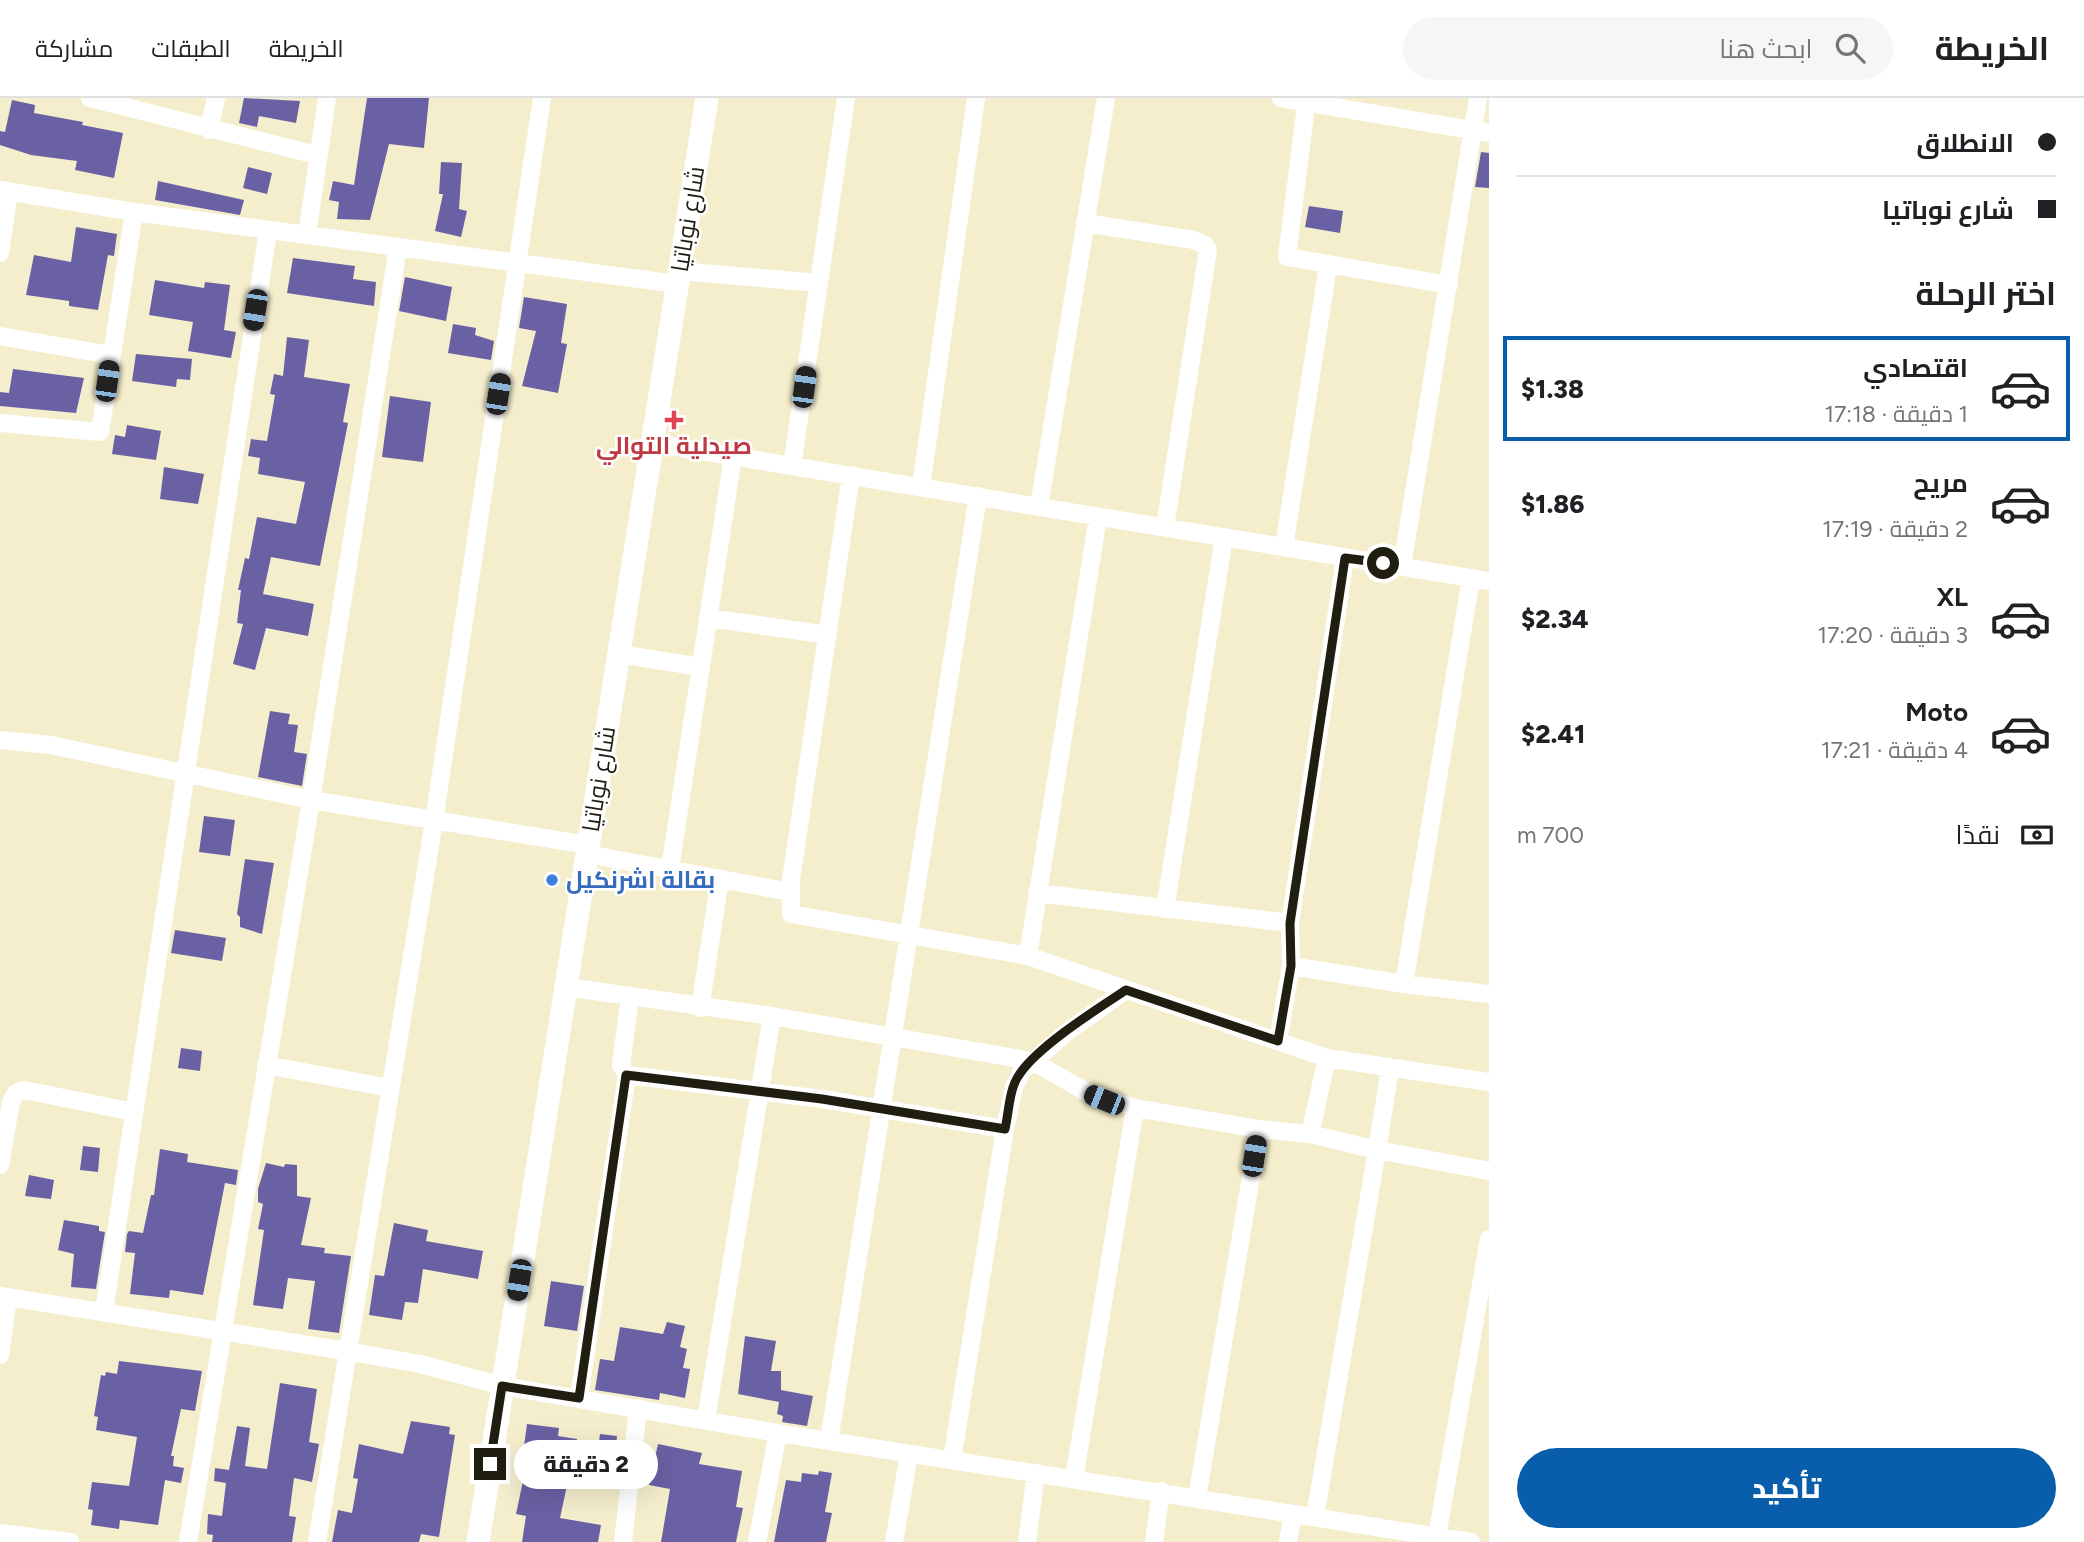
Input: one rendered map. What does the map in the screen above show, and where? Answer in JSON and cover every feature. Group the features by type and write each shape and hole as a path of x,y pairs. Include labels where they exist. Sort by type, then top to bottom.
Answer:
{"street":[{"path":"93,98 209,130 317,155"},
{"path":"209,130 216,98"},
{"path":"307,235 327,98"},
{"path":"317,1542 434,821 542,98"},
{"name":"شارع نوباتيا","path":"478,1542 707,98"},
{"path":"792,466 846,98"},
{"path":"921,487 976,98"},
{"path":"1039,507 1106,98"},
{"path":"1282,98 1307,100 1481,131"},
{"path":"1402,566 1449,285 1481,131 1478,98"},
{"path":"1307,100 1287,257 1449,285"},
{"path":"0,253 4,191 268,231 518,261 678,278 819,283"},
{"path":"0,423 100,432 134,212"},
{"path":"1085,223 1194,240 1205,245 1208,250 1165,527"},
{"path":"104,1312 268,231"},
{"path":"188,1542 311,800 397,247"},
{"path":"1284,547 1328,265"},
{"path":"0,336 111,355"},
{"path":"652,443 1480,579 1404,984"},
{"path":"670,869 733,456"},
{"path":"851,475 790,892 789,910 796,917 1028,956 1327,1058 1489,1082"},
{"path":"829,1441 879,1109 910,935 978,496"},
{"path":"1028,956 1098,516"},
{"path":"1165,909 1224,537"},
{"path":"1278,1041 1291,966 1290,923 1345,558"},
{"path":"708,618 828,635"},
{"path":"619,654 701,667"},
{"path":"0,740 51,746 311,800 588,849 670,869 790,892"},
{"path":"700,1008 720,879"},
{"path":"1037,893 1290,923"},
{"path":"1291,966 1404,984 1489,993"},
{"path":"566,987 893,1035 1032,1061 1090,1094 1135,1108 1259,1129 1310,1134 1377,1150 1489,1171"},
{"path":"952,1460 1005,1129 1017,1077 1032,1061 1126,990"},
{"path":"579,1398 626,1075 621,1060 630,997"},
{"path":"706,1420 772,1016"},
{"path":"1310,1134 1327,1058"},
{"path":"266,1065 390,1088"},
{"path":"1315,1517 1390,1069"},
{"path":"626,1075 761,1091 1005,1129"},
{"path":"0,1165 11,1102 16,1093 24,1090 134,1112"},
{"path":"1074,1479 1135,1108"},
{"path":"1197,1498 1259,1129"},
{"path":"1436,1539 1489,1239"},
{"path":"0,1355 4,1297 420,1364 502,1386 778,1433 1161,1491 1436,1539 1471,1542"},
{"path":"623,1542 638,1408"},
{"path":"757,1542 778,1433"},
{"path":"894,1542 909,1454"},
{"path":"1027,1542 1036,1473"},
{"path":"1154,1542 1161,1491"},
{"path":"1288,1542 1293,1514"},
{"path":"0,1532 61,1541"}],"building":[{"path":"244,98 300,101 296,123 259,116 257,127 239,123"},
{"path":"367,98 429,98 424,148 389,144 370,220 337,219 339,202 329,200 333,181 354,185"},
{"path":"12,100 35,105 34,113 123,133 114,178 75,170 77,161 31,155 0,145 0,131 5,132"},
{"path":"1481,152 1489,153 1489,188 1475,187"},
{"path":"441,162 462,163 459,209 467,211 461,237 435,231 443,194 439,194"},
{"path":"248,167 272,173 267,194 243,188"},
{"path":"158,181 244,200 240,215 155,200"},
{"path":"1309,206 1343,211 1340,233 1305,227"},
{"path":"76,227 117,234 114,256 108,255 98,310 69,306 69,301 26,295 34,255 71,262"},
{"path":"293,258 355,266 353,279 376,282 374,306 287,293"},
{"path":"405,277 452,287 446,321 399,311"},
{"path":"155,280 204,288 205,282 230,285 224,330 236,332 231,358 188,351 193,322 149,315"},
{"path":"524,297 567,304 561,343 567,344 558,393 522,386 536,331 519,328"},
{"path":"453,324 476,328 475,335 494,341 491,360 448,353"},
{"path":"287,337 309,340 304,377 350,384 343,422 348,423 320,566 271,557 263,594 314,604 308,636 266,628 255,670 233,664 243,624 237,623 241,590 238,590 245,558 249,559 257,517 296,524 305,482 258,474 260,458 248,456 251,439 267,441 275,395 270,394 274,374 283,376"},
{"path":"136,354 192,359 190,380 177,379 176,387 132,381"},
{"path":"13,369 84,378 76,413 0,406 0,392 9,393"},
{"path":"390,396 431,402 423,462 382,457"},
{"path":"127,425 161,431 156,460 112,454 115,435 125,437"},
{"path":"164,467 204,474 198,504 160,499"},
{"path":"270,711 290,714 288,724 298,725 294,752 307,754 302,786 258,777"},
{"path":"204,816 235,820 230,856 199,852"},
{"path":"245,859 274,863 262,934 240,927 240,917 237,914"},
{"path":"175,930 226,938 222,961 171,953"},
{"path":"181,1048 202,1051 200,1071 178,1068"},
{"path":"83,1146 100,1148 98,1172 80,1170"},
{"path":"160,1149 188,1154 187,1162 238,1170 236,1185 225,1183 203,1295 170,1290 169,1298 130,1294 135,1253 125,1252 127,1234 129,1231 143,1233 151,1195 154,1195"},
{"path":"266,1163 284,1167 285,1164 297,1165 297,1196 311,1198 301,1245 325,1248 324,1253 351,1256 339,1333 308,1329 315,1281 288,1278 283,1309 253,1305 264,1230 258,1229 263,1204 258,1202 258,1189"},
{"path":"29,1175 54,1180 51,1199 25,1196"},
{"path":"64,1220 99,1226 99,1231 105,1232 96,1289 71,1287 74,1254 58,1250"},
{"path":"394,1223 428,1230 426,1241 483,1251 478,1279 423,1269 418,1303 405,1302 402,1320 369,1315 375,1275 384,1276"},
{"path":"551,1281 584,1286 577,1331 544,1326"},
{"path":"667,1322 685,1326 680,1347 687,1349 683,1368 690,1369 685,1398 660,1393 659,1400 595,1390 600,1359 614,1361 620,1327 663,1334"},
{"path":"745,1336 776,1341 771,1371 781,1371 781,1390 813,1396 807,1426 782,1422 783,1416 777,1414 779,1402 738,1394"},
{"path":"119,1361 202,1371 195,1411 181,1409 171,1456 174,1456 173,1466 184,1468 181,1483 165,1480 158,1525 120,1520 119,1529 91,1525 93,1510 88,1509 92,1482 129,1486 137,1437 96,1430 98,1417 94,1416 101,1375 105,1376 106,1372 117,1374"},
{"path":"280,1383 317,1389 309,1442 319,1444 312,1482 294,1478 289,1516 296,1517 292,1542 212,1542 213,1535 207,1534 208,1514 222,1516 226,1483 214,1481 215,1468 229,1470 237,1426 250,1428 245,1466 267,1469"},
{"path":"411,1421 450,1427 449,1434 455,1435 439,1537 421,1534 419,1542 332,1542 338,1510 352,1513 358,1479 353,1478 359,1444 403,1454"},
{"path":"527,1424 559,1428 558,1436 577,1439 560,1518 601,1525 598,1542 522,1542 526,1516 516,1514 527,1462 522,1461"},
{"path":"600,1434 617,1436 614,1473 595,1470"},
{"path":"658,1444 702,1453 699,1464 742,1471 736,1507 743,1508 736,1542 661,1542 670,1489 649,1485"},
{"path":"819,1471 832,1473 825,1512 832,1513 826,1542 774,1542 786,1480 801,1482 802,1473 818,1475"}],"place":[{"name":"صيدلية التوالي","path":"674,420"},
{"name":"بقالة اشرنكيل","path":"552,880"}],"route":[{"path":"490,1464 502,1386 579,1398 626,1075 822,1099 1005,1129 1014,1087 1022,1071 1067,1032 1126,990 1278,1041 1291,966 1290,923 1345,558 1383,563"}]}
